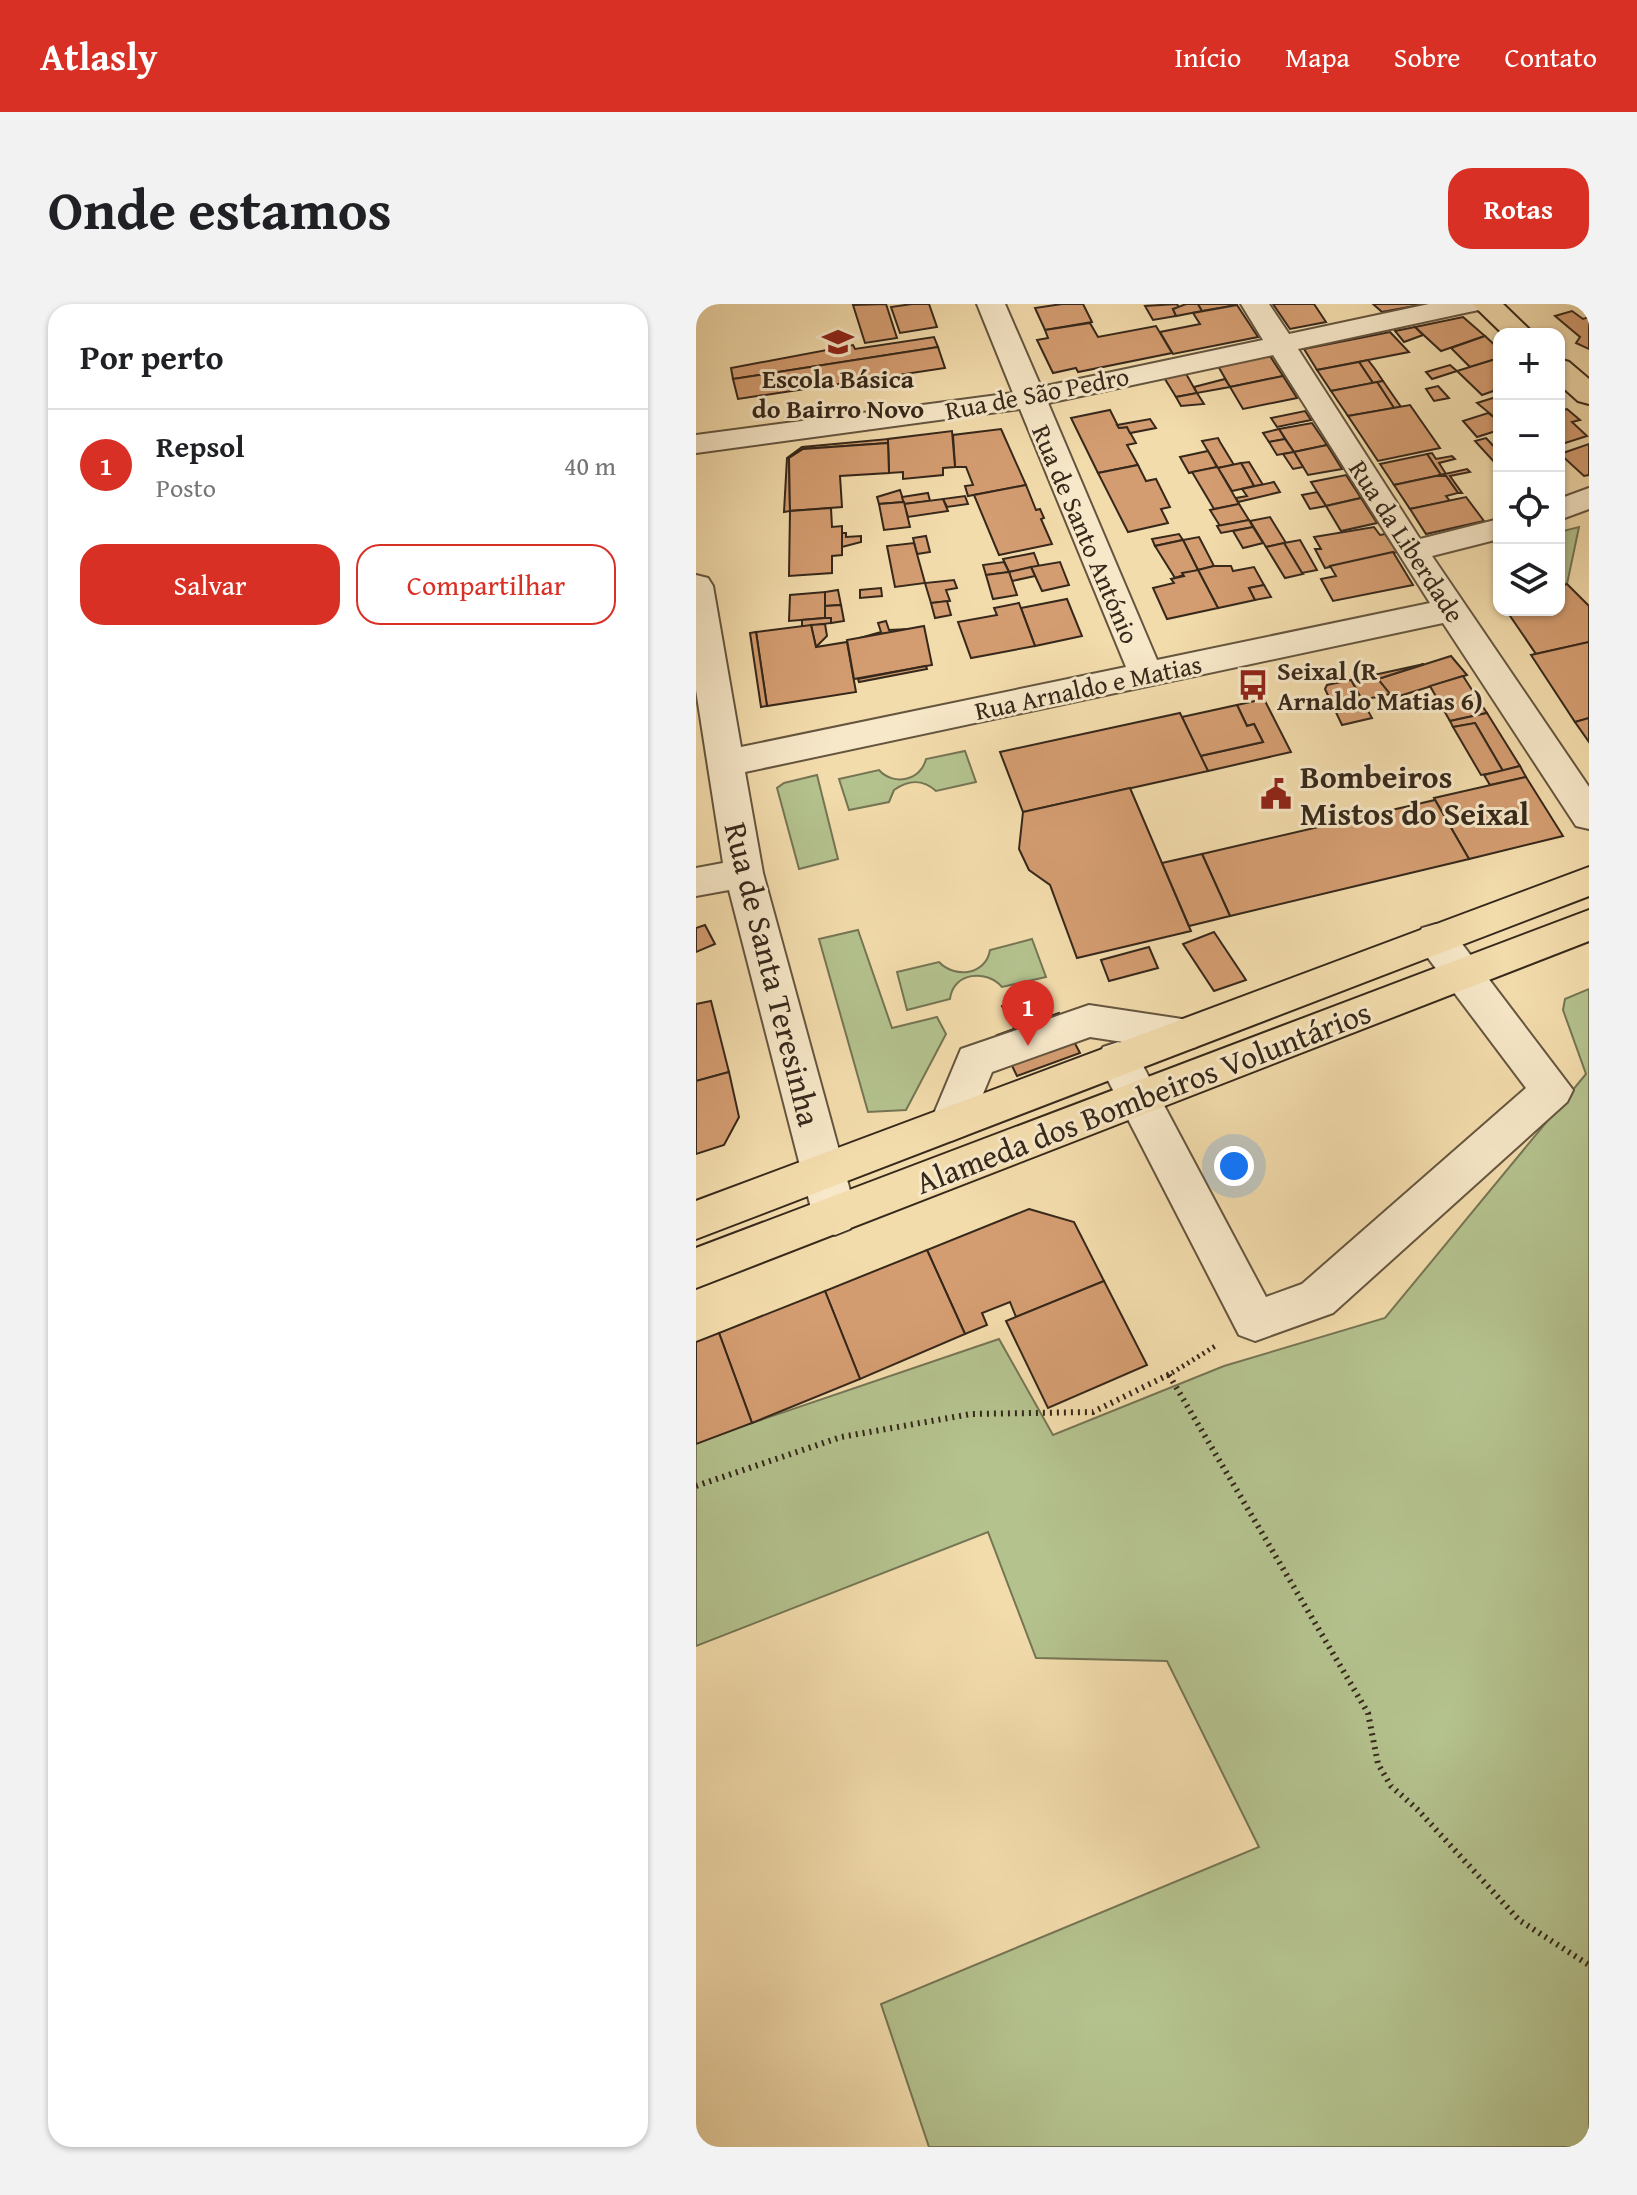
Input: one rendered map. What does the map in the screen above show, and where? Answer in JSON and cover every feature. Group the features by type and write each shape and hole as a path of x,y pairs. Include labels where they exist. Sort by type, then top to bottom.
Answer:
{"main road":[{"path":"1486,304 1513,328"},
{"path":"1565,373 1589,395"},
{"name":"Alameda dos Bombeiros Voluntários","path":"696,1220 1589,881"},
{"name":"Alameda dos Bombeiros Voluntários","path":"696,1268 1589,925"}],"street":[{"name":"Rua de Santo António","path":"991,304 1146,674"},
{"name":"Rua da Liberdade","path":"1255,304 1412,551 1589,816"},
{"name":"Rua de São Pedro","path":"696,444 1028,398 1469,304"},
{"path":"1565,508 1589,498"},
{"path":"1412,551 1493,531"},
{"name":"Rua de Santa Teresinha","path":"696,586 744,873 835,1216"},
{"name":"Rua Arnaldo e Matias","path":"725,763 1451,610"},
{"path":"696,882 744,873"},
{"path":"1118,1059 1255,1321 1317,1299 1552,1090 1436,939"},
{"path":"951,1123 976,1061 1089,1021 1182,1035"}],"path":[{"path":"696,1486 841,1437 971,1414 1093,1412 1169,1375 1255,1321"},
{"path":"1169,1375 1368,1713 1378,1764 1391,1786 1417,1809 1519,1920 1589,1965"}],"green space":[{"path":"1579,527 1565,584 1565,544 1565,530"},
{"path":"965,751 976,782 936,791 926,784 905,784 894,790 889,802 849,810 839,779 879,770 892,778 906,779 919,772 926,759"},
{"path":"817,775 838,859 799,869 777,788 784,783"},
{"path":"858,930 892,1028 937,1017 946,1034 906,1110 868,1112 819,939"},
{"path":"1032,939 1046,977 1002,987 988,977 972,976 957,983 950,999 907,1010 897,972 939,962 953,971 969,972 983,965 990,950"},
{"path":"1589,989 1589,2147 929,2147 881,2004 1259,1847 1167,1661 1036,1658 988,1532 696,1646 696,1442 999,1339 1053,1435 1224,1366 1385,1318 1586,1074 1563,1010 1565,999"}],"building":[{"path":"886,304 897,338 865,343 853,305"},
{"path":"929,304 937,327 900,333 891,307"},
{"path":"1083,304 1092,322 1045,330 1035,308"},
{"path":"1177,304 1179,308 1173,309 1176,316 1153,320 1145,306"},
{"path":"1198,304 1202,311 1176,316 1173,309"},
{"path":"1198,304 1237,304 1237,305 1202,311"},
{"path":"1273,304 1314,304 1326,322 1290,329"},
{"path":"1373,304 1425,304 1382,312"},
{"path":"1237,305 1258,337 1173,354 1160,332 1200,324 1193,313"},
{"path":"1572,311 1583,319 1589,317 1589,349 1576,343 1580,337 1555,316"},
{"path":"1463,317 1485,336 1441,351 1415,327"},
{"path":"1090,323 1098,337 1156,326 1172,353 1078,372 1076,368 1053,373 1037,340 1048,338 1045,330"},
{"path":"1415,327 1423,335 1404,342 1395,331"},
{"path":"1390,332 1409,352 1317,370 1304,349"},
{"path":"1485,336 1493,343 1493,360 1470,367 1451,348"},
{"path":"934,337 938,347 733,379 731,368 853,345 855,349"},
{"path":"938,347 945,368 738,399 733,379"},
{"path":"1270,356 1283,376 1230,387 1218,366"},
{"path":"1368,360 1383,381 1373,383 1359,362"},
{"path":"1493,360 1493,391 1482,395 1457,371"},
{"path":"1359,362 1373,383 1331,391 1317,370"},
{"path":"1450,365 1457,371 1432,379 1426,372"},
{"path":"1185,372 1197,393 1176,397 1163,376"},
{"path":"1283,376 1297,398 1243,409 1230,387"},
{"path":"1225,379 1230,387 1197,393 1194,387"},
{"path":"1383,381 1401,407 1394,408 1377,382"},
{"path":"1377,382 1394,408 1348,416 1331,391"},
{"path":"1438,386 1449,398 1434,401 1426,389"},
{"path":"1197,393 1204,404 1181,406 1176,397"},
{"path":"1493,398 1493,416 1477,403"},
{"path":"1410,405 1440,448 1378,461 1348,416"},
{"path":"1110,410 1119,428 1127,427 1136,443 1127,445 1138,465 1098,473 1071,418"},
{"path":"1565,410 1580,420 1572,422 1587,436 1565,443"},
{"path":"1305,411 1311,420 1277,427 1271,418"},
{"path":"1488,413 1493,417 1493,432 1477,437 1463,421"},
{"path":"1150,419 1156,428 1130,433 1127,427 1119,428 1117,425"},
{"path":"1312,423 1327,445 1294,452 1279,429"},
{"path":"1001,429 1026,485 968,496 965,486 973,485 966,467 955,467 953,435"},
{"path":"1279,429 1285,439 1269,442 1263,433"},
{"path":"952,431 955,467 943,468 943,475 903,479 903,472 889,473 888,439"},
{"path":"1218,438 1234,465 1218,468 1202,441"},
{"path":"1486,438 1493,446 1493,461 1475,441"},
{"path":"888,439 888,443 803,449 789,458 790,511 784,512 787,458 802,447"},
{"path":"1285,439 1294,452 1277,455 1269,442"},
{"path":"888,443 889,473 840,476 842,507 790,511 789,458 803,449"},
{"path":"1589,444 1589,475 1584,476 1565,459 1565,452"},
{"path":"1327,445 1342,469 1308,475 1294,452"},
{"path":"1208,451 1217,467 1189,473 1180,457"},
{"path":"1294,452 1303,467 1293,469 1283,454"},
{"path":"1432,453 1436,459 1452,456 1455,459 1439,463 1446,474 1441,475 1427,454"},
{"path":"1427,454 1441,475 1394,485 1380,464"},
{"path":"1249,462 1263,485 1254,486 1241,463"},
{"path":"1241,463 1254,486 1232,491 1218,468"},
{"path":"1138,465 1146,481 1156,479 1170,507 1161,509 1168,523 1128,532 1098,473"},
{"path":"1217,467 1239,504 1214,509 1192,472"},
{"path":"1467,469 1470,472 1450,476 1462,493 1458,493 1446,476 1436,476"},
{"path":"1346,475 1361,498 1326,506 1311,482"},
{"path":"1446,476 1458,493 1446,496 1450,501 1410,509 1394,485"},
{"path":"1274,482 1280,492 1238,502 1236,498 1247,496 1242,489"},
{"path":"1026,485 1036,510 1040,509 1044,518 1041,519 1052,544 999,555 974,495"},
{"path":"900,490 904,502 879,504 877,497"},
{"path":"1317,492 1326,506 1310,509 1302,495"},
{"path":"928,493 930,501 904,504 902,497"},
{"path":"965,496 968,504 947,507 943,499"},
{"path":"1466,497 1484,521 1426,534 1410,509"},
{"path":"1361,498 1377,523 1341,531 1326,506"},
{"path":"943,499 948,511 908,517 904,504"},
{"path":"904,502 910,527 884,530 879,504"},
{"path":"1239,504 1249,520 1220,526 1210,510"},
{"path":"831,508 832,527 842,526 842,555 832,556 832,573 789,576 790,511"},
{"path":"1270,517 1286,543 1266,547 1250,521"},
{"path":"1249,520 1253,527 1221,533 1217,526"},
{"path":"1253,527 1263,543 1243,548 1233,531"},
{"path":"1374,527 1380,535 1385,534 1397,552 1325,568 1315,549 1321,549 1314,537"},
{"path":"842,533 846,533 846,537 861,536 861,542 842,547"},
{"path":"1179,534 1183,540 1155,546 1152,539"},
{"path":"926,536 930,552 917,554 913,538"},
{"path":"1199,537 1214,566 1198,570 1183,540"},
{"path":"1183,540 1198,570 1175,578 1155,546"},
{"path":"1300,540 1317,570 1302,573 1284,543"},
{"path":"914,543 925,583 895,587 887,546"},
{"path":"1284,543 1303,574 1285,578 1266,547"},
{"path":"1393,552 1413,585 1333,601 1321,579 1336,576 1330,566"},
{"path":"1034,553 1039,566 1009,572 1003,559"},
{"path":"1004,562 1009,572 986,575 983,565"},
{"path":"1060,562 1069,585 1042,591 1031,567"},
{"path":"1231,566 1233,571 1254,567 1264,585 1249,588 1255,600 1218,608 1198,570"},
{"path":"1031,567 1035,576 1012,581 1009,572"},
{"path":"1198,570 1218,608 1167,619 1153,588 1174,583 1171,579 1184,576 1182,573"},
{"path":"1009,572 1017,595 993,599 986,575"},
{"path":"954,580 957,588 946,590 950,601 931,603 925,583"},
{"path":"1565,584 1589,606 1589,642 1536,654 1510,616 1565,616"},
{"path":"1264,585 1271,597 1255,600 1249,588"},
{"path":"881,588 882,596 860,598 860,590"},
{"path":"838,590 841,605 825,606 825,592"},
{"path":"825,592 825,618 789,621 790,595"},
{"path":"1067,599 1082,636 1035,646 1021,608"},
{"path":"947,601 951,615 935,618 931,603"},
{"path":"1019,603 1035,646 971,658 958,622 997,615 994,608"},
{"path":"841,605 844,621 831,623 831,618 825,618 825,606"},
{"path":"831,618 831,623 802,627 802,620"},
{"path":"886,621 889,630 909,629 860,638 881,632 878,623"},
{"path":"825,624 827,636 816,647 811,625"},
{"path":"811,625 816,647 847,642 856,692 767,706 756,632"},
{"path":"924,626 932,665 854,679 847,640"},
{"path":"756,632 767,706 761,707 750,633"},
{"path":"1589,642 1589,718 1575,722 1531,655"},
{"path":"1451,656 1467,675 1393,698 1378,679"},
{"path":"1424,664 1378,679 1390,694 1362,700 1351,680"},
{"path":"926,666 927,669 859,682 858,679"},
{"path":"1463,676 1487,713 1450,721 1430,686"},
{"path":"1351,680 1372,718 1342,725 1325,689 1327,685"},
{"path":"1264,699 1291,752 1208,771 1200,756 1263,742 1254,724 1247,726 1237,705"},
{"path":"1237,705 1247,726 1254,724 1263,742 1200,756 1182,717"},
{"path":"1180,713 1208,771 1023,812 1000,752"},
{"path":"1487,713 1520,766 1503,771 1475,723 1453,727 1450,721"},
{"path":"1589,718 1589,742 1575,722"},
{"path":"1475,723 1503,771 1481,775 1453,727"},
{"path":"1520,766 1526,777 1490,785 1484,775"},
{"path":"1526,777 1563,836 1469,859 1434,798"},
{"path":"1130,788 1191,931 1077,958 1050,885 1029,870 1019,849 1023,812"},
{"path":"1435,800 1469,859 1230,916 1202,854"},
{"path":"1202,854 1230,916 1189,926 1162,863"},
{"path":"705,925 715,944 696,952 696,928"},
{"path":"1214,932 1246,980 1214,991 1183,944"},
{"path":"1149,947 1158,968 1109,981 1101,960"},
{"path":"1028,997 1037,1015 1011,1024 1002,1006"},
{"path":"711,1001 729,1072 696,1081 696,1004"},
{"path":"1059,1013 1080,1053 1017,1076 997,1035"},
{"path":"1034,1016 1040,1020 1014,1030 1013,1023"},
{"path":"729,1072 739,1117 724,1145 696,1154 696,1081"},
{"path":"1029,1209 1074,1222 1104,1281 1016,1317 1010,1302 982,1313 987,1325 965,1334 927,1250"},
{"path":"927,1250 965,1334 860,1379 825,1291"},
{"path":"1104,1281 1147,1365 1048,1408 1006,1321"},
{"path":"825,1291 860,1379 752,1423 719,1333"},
{"path":"719,1333 752,1423 696,1444 696,1342"}],"place":[{"name":"Escola Básica do Bairro Novo","path":"838,342"},
{"name":"Seixal (R Arnaldo Matias 6)","path":"1253,685"},
{"name":"Bombeiros Mistos do Seixal","path":"1276,794"},
{"name":"Repsol","path":"1028,1046"}]}
